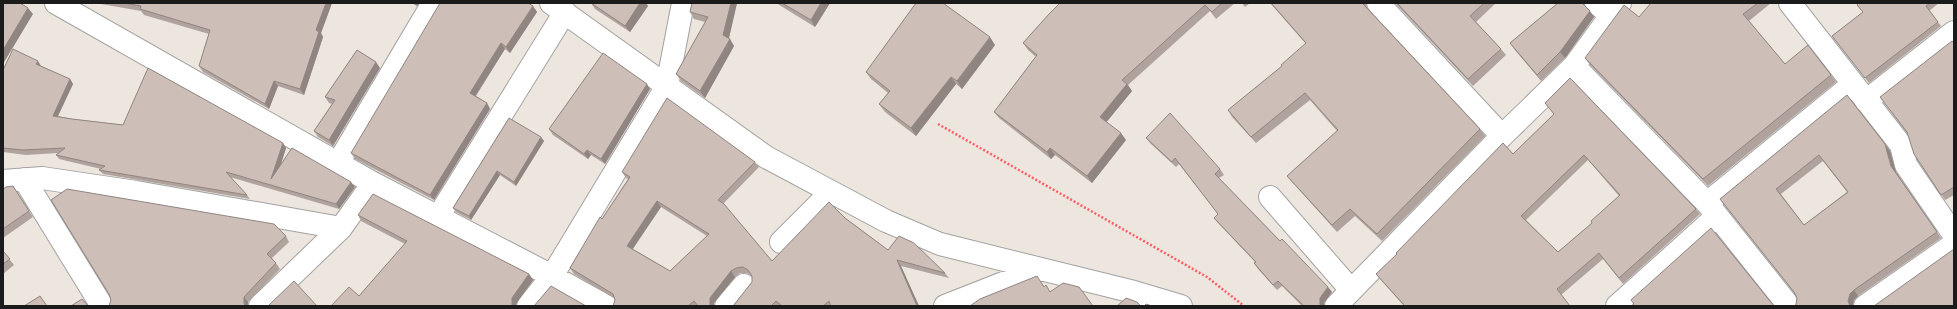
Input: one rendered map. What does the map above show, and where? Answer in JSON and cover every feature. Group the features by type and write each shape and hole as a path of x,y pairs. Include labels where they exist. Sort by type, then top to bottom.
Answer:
{"street":[{"path":"56,3 85,11 372,183 552,276 606,306"},
{"path":"338,163 433,3"},
{"path":"528,306 552,276 667,86 683,3"},
{"path":"1378,3 1502,136"},
{"path":"1790,3 1901,145 1906,165 1954,234"},
{"path":"438,217 558,7 766,157 886,221 940,244 1134,292 1181,306"},
{"path":"1336,306 1502,136 1574,66 1609,7"},
{"path":"1866,101 1954,32"},
{"path":"1574,66 1712,210 1789,306"},
{"path":"1616,306 1712,210 1853,84"},
{"path":"13,180 42,178 112,188 341,228"},
{"path":"13,180 102,306"},
{"path":"260,306 341,228 372,183"},
{"path":"781,242 831,192"},
{"path":"1270,197 1352,290"},
{"path":"1865,306 1954,244"},
{"path":"945,306 1040,268"},
{"path":"726,306 744,285"},
{"path":"1115,306 1134,292"}],"path":[{"path":"938,124 1207,277 1244,306"}],"building":[{"path":"3,3 20,3 28,8 3,50"},
{"path":"124,3 326,3 316,30 319,32 300,89 274,81 265,104 199,66 210,30 140,9 141,6"},
{"path":"440,3 528,3 533,6 506,47 501,43 470,93 487,103 430,195 351,153"},
{"path":"591,3 640,3 625,26"},
{"path":"692,3 731,3 723,35 730,39 700,91 676,74 708,17 690,12"},
{"path":"782,3 821,3 811,20"},
{"path":"916,3 943,3 990,37 957,81 951,77 911,128 879,104 890,91 866,72"},
{"path":"1060,3 1222,3 1212,12 1205,5 1122,80 1127,84 1100,117 1121,133 1087,176 1050,148 1047,152 994,112 1037,55 1023,43"},
{"path":"1271,3 1363,3 1480,129 1377,234 1350,209 1332,225 1287,176 1338,130 1305,93 1251,137 1228,110 1282,66 1281,65 1306,43"},
{"path":"1397,3 1484,3 1470,16 1501,49 1468,79"},
{"path":"1558,3 1582,3 1590,11 1560,52 1537,75 1510,43"},
{"path":"1651,3 1758,3 1743,14 1785,64 1808,45 1831,75 1703,179 1585,58 1624,5 1639,17"},
{"path":"1859,3 1930,3 1926,6 1938,22 1865,78 1832,36 1863,12 1857,5"},
{"path":"1952,41 1954,41 1954,187 1941,195 1914,154 1907,132 1880,97"},
{"path":"13,49 38,61 36,64 70,79 53,116 123,125 148,68 283,143 271,179 292,148 351,182 336,204 226,172 247,195 99,170 105,166 56,155 65,148 23,150 3,148 3,70"},
{"path":"357,50 376,62 329,140 314,131 335,100 325,97"},
{"path":"603,53 647,84 601,159 587,150 584,154 549,129"},
{"path":"1570,78 1696,209 1619,278 1599,253 1557,289 1570,306 1405,306 1376,274 1503,143 1513,154 1554,114 1545,103","holes":["1584,155 1620,195 1591,221 1592,223 1558,252 1521,216"]},
{"path":"1847,95 1885,144 1891,166 1937,232 1854,290 1850,294 1848,301 1850,306 1795,306 1797,298 1794,292 1720,199","holes":["1819,155 1848,192 1804,225 1776,189"]},
{"path":"667,98 755,162 718,200 724,204 772,261 829,202 845,218 888,250 899,236 914,243 945,273 897,260 917,306 831,306 829,301 823,306 782,306 776,301 771,306 733,306 752,282 752,276 748,270 743,267 736,268 731,271 710,298 711,306 698,306 694,301 688,306 613,306 615,300 613,294 570,268 600,217 602,219 630,177 622,172","holes":["657,201 709,234 670,271 627,246"]},
{"path":"1170,113 1220,169 1215,174 1280,241 1282,239 1328,287 1320,298 1321,306 1304,306 1278,281 1273,285 1254,263 1256,262 1214,218 1218,214 1175,158 1172,162 1146,138"},
{"path":"509,118 541,137 514,182 497,171 469,216 453,208"},
{"path":"13,186 29,211 3,229 3,189"},
{"path":"67,189 274,224 286,236 267,254 276,263 244,297 245,306 109,306 111,300 109,294 51,200"},
{"path":"373,194 529,274 512,298 513,306 331,306 349,287 359,296 407,241 358,215"},
{"path":"1711,228 1774,306 1631,306 1634,304 1631,300"},
{"path":"1954,249 1954,306 1874,306"},
{"path":"3,251 10,259 3,264"},
{"path":"1037,276 1044,287 1046,285 1050,292 1063,283 1079,287 1093,306 970,306 980,299"},
{"path":"294,281 317,306 268,306"},
{"path":"551,286 586,306 534,306"},
{"path":"40,296 47,306 24,306"},
{"path":"1126,298 1137,302 1141,306 1117,306"},
{"path":"82,299 88,306 71,306"}]}
